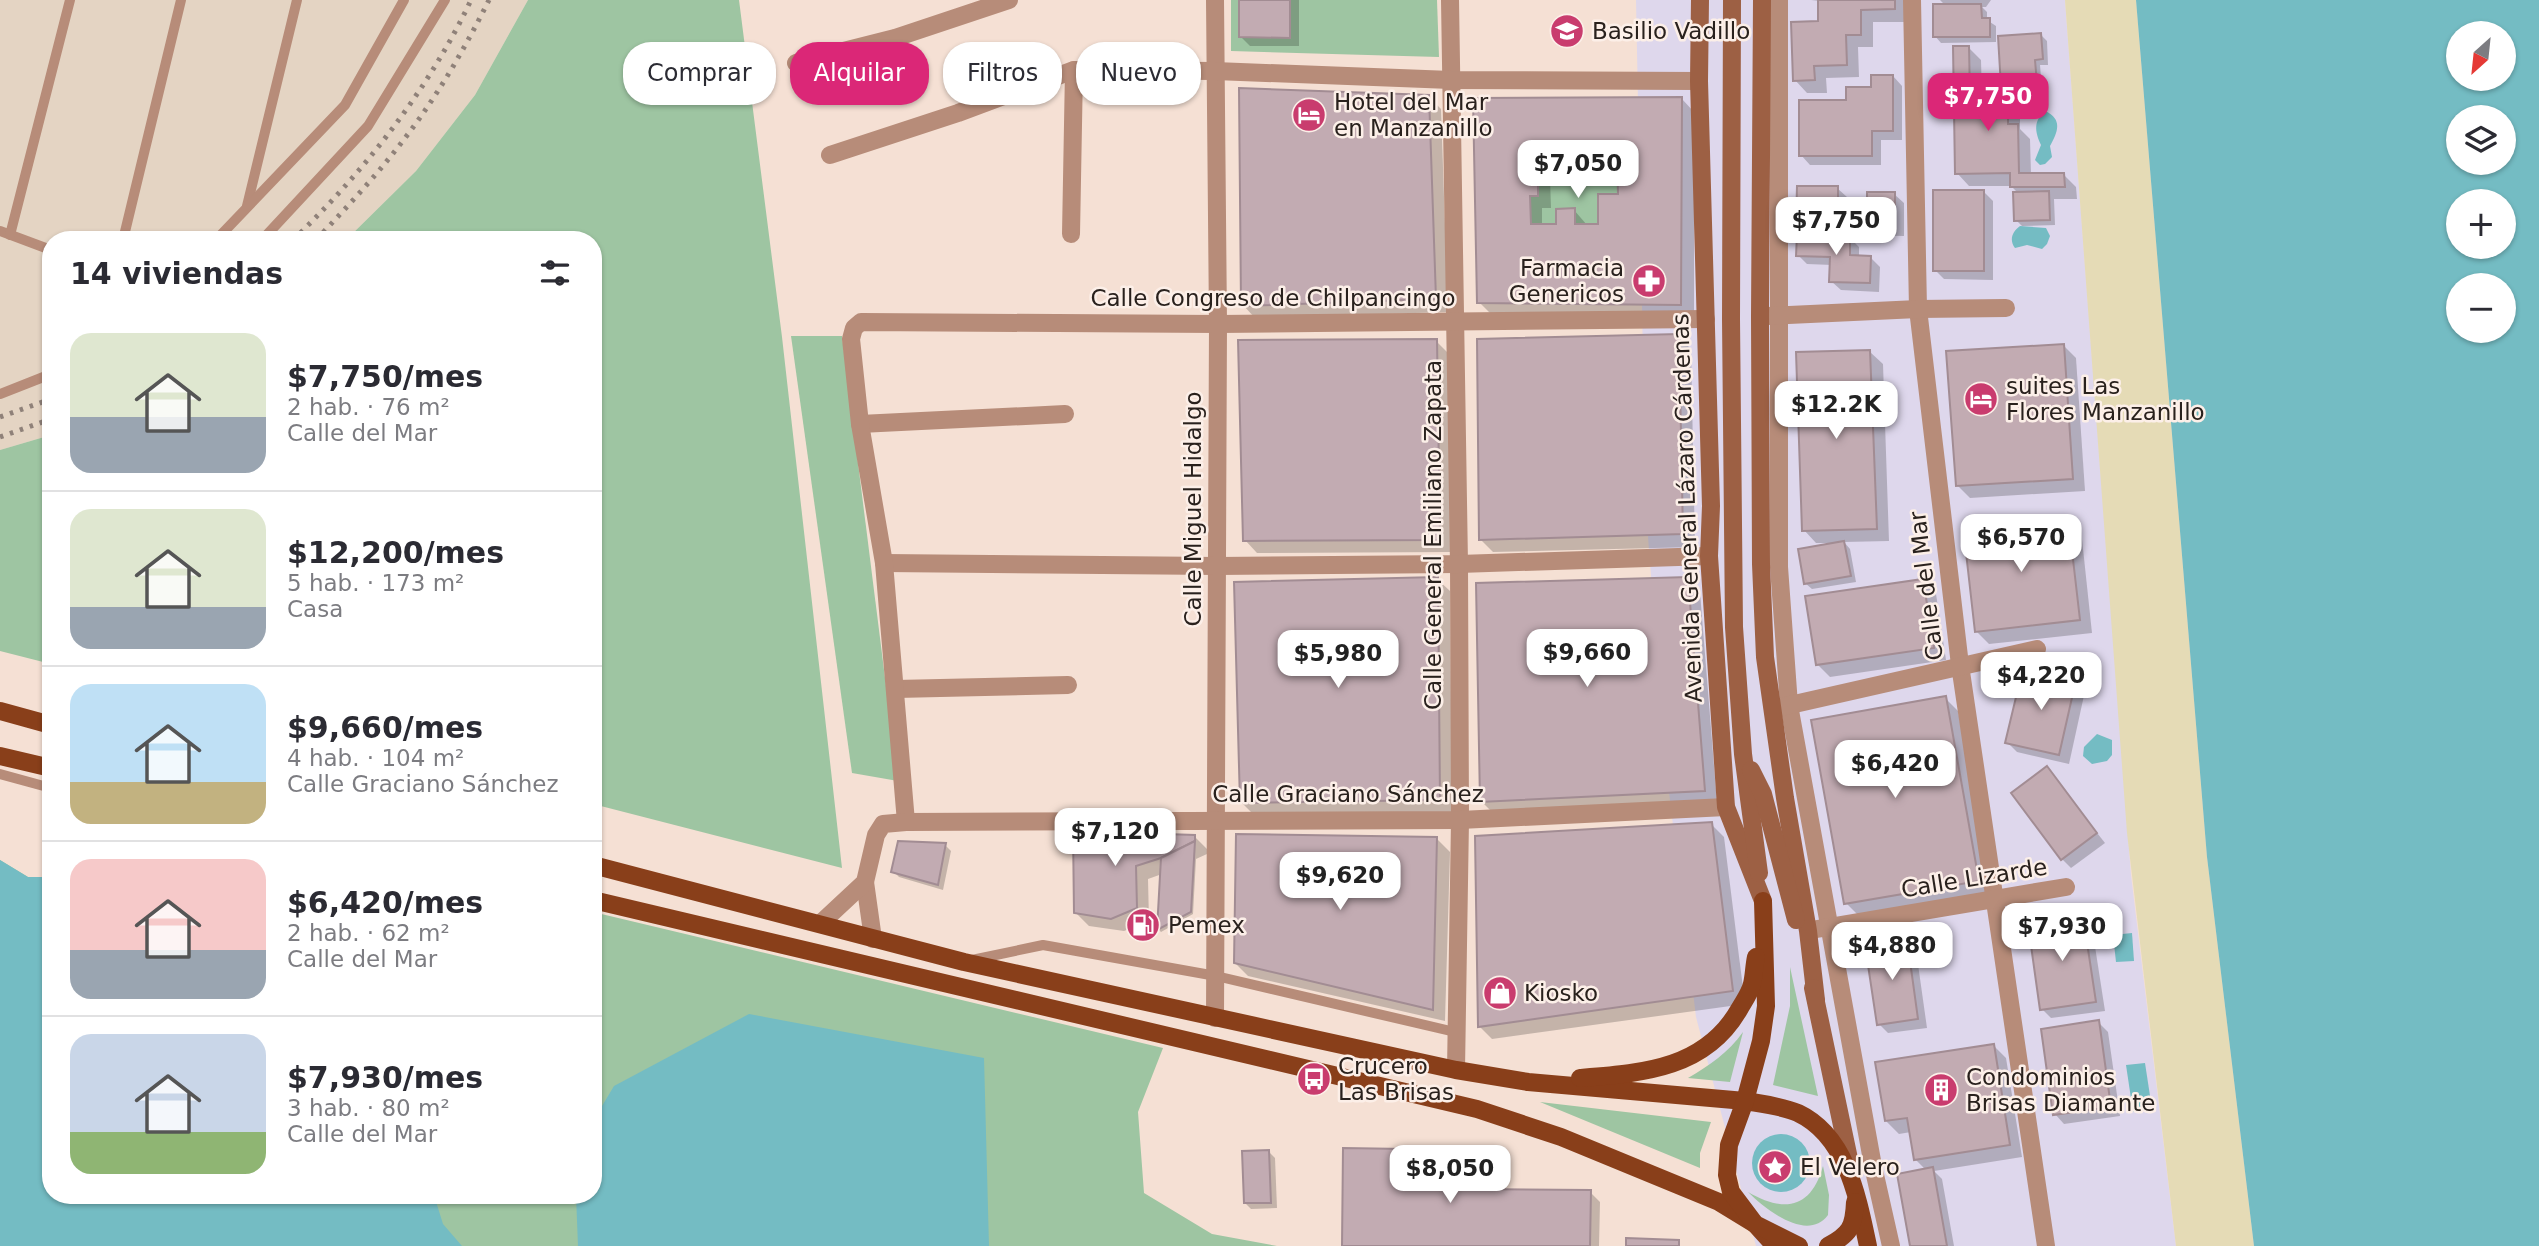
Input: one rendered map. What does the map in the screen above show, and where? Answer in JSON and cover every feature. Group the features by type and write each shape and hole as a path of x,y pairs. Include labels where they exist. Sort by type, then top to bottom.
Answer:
{"main road":[{"path":"0,712 42,722"},
{"path":"0,755 42,766"},
{"path":"602,867 964,962 1456,1070 1528,1082 1745,1101 1797,1113 1816,1125 1832,1142 1855,1188 1868,1246"},
{"path":"1528,1082 1618,1075 1656,1069 1689,1058 1711,1045 1731,1025 1752,987 1763,901"},
{"path":"1763,901 1766,1006 1761,1041 1745,1101 1729,1145 1727,1175 1731,1192 1775,1246"},
{"path":"602,902 1477,1109 1561,1137 1707,1197 1799,1246"},
{"path":"1828,1246 1845,1237 1854,1221 1855,1188"}],"street":[{"path":"879,42 1009,0"},
{"name":"Calle Miguel Hidalgo","path":"1215,0 1218,324 1215,1018"},
{"name":"Calle General Emiliano Zapata","path":"1450,0 1460,820 1456,1070"},
{"name":"Avenida General Lázaro Cárdenas","path":"1700,0 1699,81 1709,556 1726,807 1763,901"},
{"name":"Avenida General Lázaro Cárdenas","path":"1732,0 1734,627 1743,754 1763,901"},
{"name":"Avenida General Lázaro Cárdenas","path":"1762,0 1768,316 1761,564 1765,657 1780,707 1816,1000"},
{"path":"1779,0 1768,316 2006,308"},
{"name":"Calle del Mar","path":"1912,0 1918,309 1960,665 2046,1246"},
{"path":"1071,234 1074,70"},
{"path":"830,155 958,113 1074,70 1215,71 1451,80 1699,81"},
{"name":"Calle Congreso de Chilpancingo","path":"860,424 851,339 854,328 860,322 1218,324 1706,319"},
{"path":"906,822 884,563 860,424 1065,414"},
{"path":"884,563 1217,566 1458,564 1709,556"},
{"path":"1891,1246 1873,1166 1829,927 1780,707 2037,649"},
{"path":"896,689 1068,685"},
{"name":"Avenida General Lázaro Cárdenas","path":"1743,754 1763,794 1816,1000 1855,1188"},
{"name":"Calle Graciano Sánchez","path":"865,882 876,835 883,824 1216,819 1460,820 1726,807"},
{"path":"821,923 865,882"},
{"path":"865,882 873,939"},
{"name":"Calle Lizarde","path":"1808,930 2066,887"},
{"path":"1755,1224 1769,1246"}],"lane":[{"path":"42,247 5,233 70,0"},
{"path":"124,231 181,0"},
{"path":"246,209 297,0"},
{"path":"225,231 345,105 404,0"},
{"path":"270,231 368,126 445,0"},
{"path":"0,394 42,378"},
{"path":"0,774 42,786"},
{"path":"964,962 1043,945 1216,976 1455,1032"}],"shaded area":[{"path":"0,0 528,0 475,95 416,171 355,231 42,231 42,438 0,450"},
{"path":"1636,0 2065,0 2131,875 2176,1246 1756,1246 1696,1017 1666,767 1646,511"}],"green space":[{"path":"528,0 739,0 744,42 623,42 623,105 752,105 782,337 842,868 602,806 602,231 355,231 416,171 475,95"},
{"path":"1231,0 1437,0 1439,57 1231,51"},
{"path":"1617,155 1618,194 1598,194 1598,224 1575,224 1574,208 1556,209 1556,224 1531,224 1530,196 1538,195 1538,164 1594,163 1594,156"},
{"path":"791,336 842,336 898,781 852,773"},
{"path":"42,438 42,662 0,651 0,450"},
{"path":"0,860 28,877 42,877 42,1204 602,1204 602,914 1163,1048 1138,1112 1144,1193 1212,1234 1277,1246 0,1246"},
{"path":"1790,967 1818,1096 1773,1085 1790,1006"},
{"path":"1743,1032 1730,1082 1688,1078 1718,1058"},
{"path":"1540,1102 1711,1122 1700,1153 1700,1168"},
{"path":"1823,1166 1829,1195 1828,1215 1819,1223 1798,1225 1786,1220 1748,1192 1773,1203 1794,1203 1811,1191"}],"sand":[{"path":"2065,0 2136,0 2207,857 2254,1246 2176,1246 2127,833"}],"water":[{"path":"2136,0 2539,0 2539,1246 2254,1246 2207,857"},
{"path":"2045,111 2051,114 2057,126 2050,146 2052,157 2040,165 2035,160 2041,145 2036,127 2038,119"},
{"path":"2020,226 2046,228 2050,236 2047,244 2042,249 2027,245 2015,248 2012,236"},
{"path":"2097,734 2112,740 2112,755 2107,761 2092,764 2083,756 2084,747"},
{"path":"0,860 28,877 42,877 42,1204 437,1204 443,1224 462,1246 0,1246"},
{"path":"2132,933 2134,961 2116,962 2113,935"},
{"path":"749,1014 984,1058 989,1246 578,1246 576,1204 602,1204 602,1106 614,1086"},
{"path":"2145,1063 2152,1109 2133,1112 2126,1065"},
{"path":"1781,1134 1792,1136 1805,1147 1810,1163 1808,1174 1797,1187 1781,1192 1770,1190 1757,1179 1752,1163 1754,1152 1765,1139"}],"building":[{"path":"1239,0 1290,0 1290,38 1239,37"},
{"path":"1818,0 1895,0 1895,9 1861,10 1861,35 1846,35 1847,65 1814,66 1815,80 1793,81 1791,22 1818,21"},
{"path":"1933,4 1981,4 1982,18 1990,18 1990,37 1933,37"},
{"path":"2041,33 2043,59 2035,60 2037,84 2001,87 1998,36"},
{"path":"1953,46 1969,46 1970,96 2008,95 2008,124 2018,124 2019,173 2064,173 2065,187 2010,187 2010,173 1955,174"},
{"path":"1871,75 1893,75 1893,131 1872,131 1872,156 1799,156 1799,100 1846,100 1846,87 1871,87"},
{"path":"1239,88 1429,95 1436,299 1241,306"},
{"path":"1682,97 1681,305 1477,303 1473,98","holes":["1617,155 1618,194 1598,194 1598,224 1575,224 1575,208 1556,209 1556,224 1531,224 1530,196 1538,196 1538,164 1594,163 1594,156"]},
{"path":"1797,186 1838,186 1838,205 1867,205 1867,192 1895,192 1895,227 1796,226"},
{"path":"1933,190 1984,190 1984,271 1933,271"},
{"path":"2049,191 2050,220 2014,221 2013,192"},
{"path":"1797,234 1850,236 1850,255 1871,256 1870,283 1829,282 1830,257 1796,256"},
{"path":"1679,334 1683,534 1479,540 1477,339"},
{"path":"1437,339 1440,540 1243,541 1238,340"},
{"path":"2064,344 2073,479 1956,486 1946,351"},
{"path":"1870,350 1877,529 1802,531 1796,352"},
{"path":"2068,516 2080,620 1975,632 1963,526"},
{"path":"1844,541 1851,576 1804,584 1798,549"},
{"path":"1438,577 1440,800 1240,803 1234,582"},
{"path":"1688,577 1705,791 1480,802 1476,583"},
{"path":"1923,579 1934,648 1816,665 1805,596"},
{"path":"2023,668 2076,680 2059,755 2005,743"},
{"path":"1946,696 1979,881 1844,904 1811,720"},
{"path":"2047,766 2097,833 2061,860 2011,793"},
{"path":"1712,822 1733,991 1478,1027 1475,836"},
{"path":"1073,831 1195,835 1195,841 1161,858 1136,866 1137,908 1111,919 1074,913"},
{"path":"1236,834 1437,837 1433,1010 1234,963"},
{"path":"898,841 946,843 938,885 891,872"},
{"path":"1195,841 1191,912 1157,930 1161,858"},
{"path":"2083,916 2096,1002 2040,1010 2028,924"},
{"path":"1907,939 1918,1019 1877,1025 1865,945"},
{"path":"2099,1020 2111,1107 2053,1115 2041,1029"},
{"name":"Condominios Brisas Diamante","path":"1994,1044 2010,1145 1914,1160 1907,1118 1885,1121 1875,1062"},
{"path":"1343,1148 1469,1150 1468,1189 1591,1190 1590,1246 1342,1246"},
{"path":"1269,1150 1271,1203 1244,1203 1242,1151"},
{"path":"1933,1167 1947,1246 1910,1246 1897,1174"},
{"path":"1626,1238 1679,1240 1679,1246 1626,1246"}],"railway":[{"path":"302,231 345,186 393,128 435,65 471,0"},
{"path":"324,231 373,177 417,122 450,71 489,0"},
{"path":"0,417 42,402"},
{"path":"0,437 42,422"}],"place":[{"name":"Basilio Vadillo","path":"1567,31"},
{"name":"Hotel del Mar en Manzanillo","path":"1309,115"},
{"name":"Farmacia Genericos","path":"1649,281"},
{"name":"suites Las Flores Manzanillo","path":"1981,399"},
{"name":"Pemex","path":"1143,925"},
{"name":"Kiosko","path":"1500,993"},
{"name":"Crucero Las Brisas","path":"1314,1079"},
{"name":"Condominios Brisas Diamante","path":"1941,1090"},
{"name":"El Velero","path":"1775,1167"}]}
